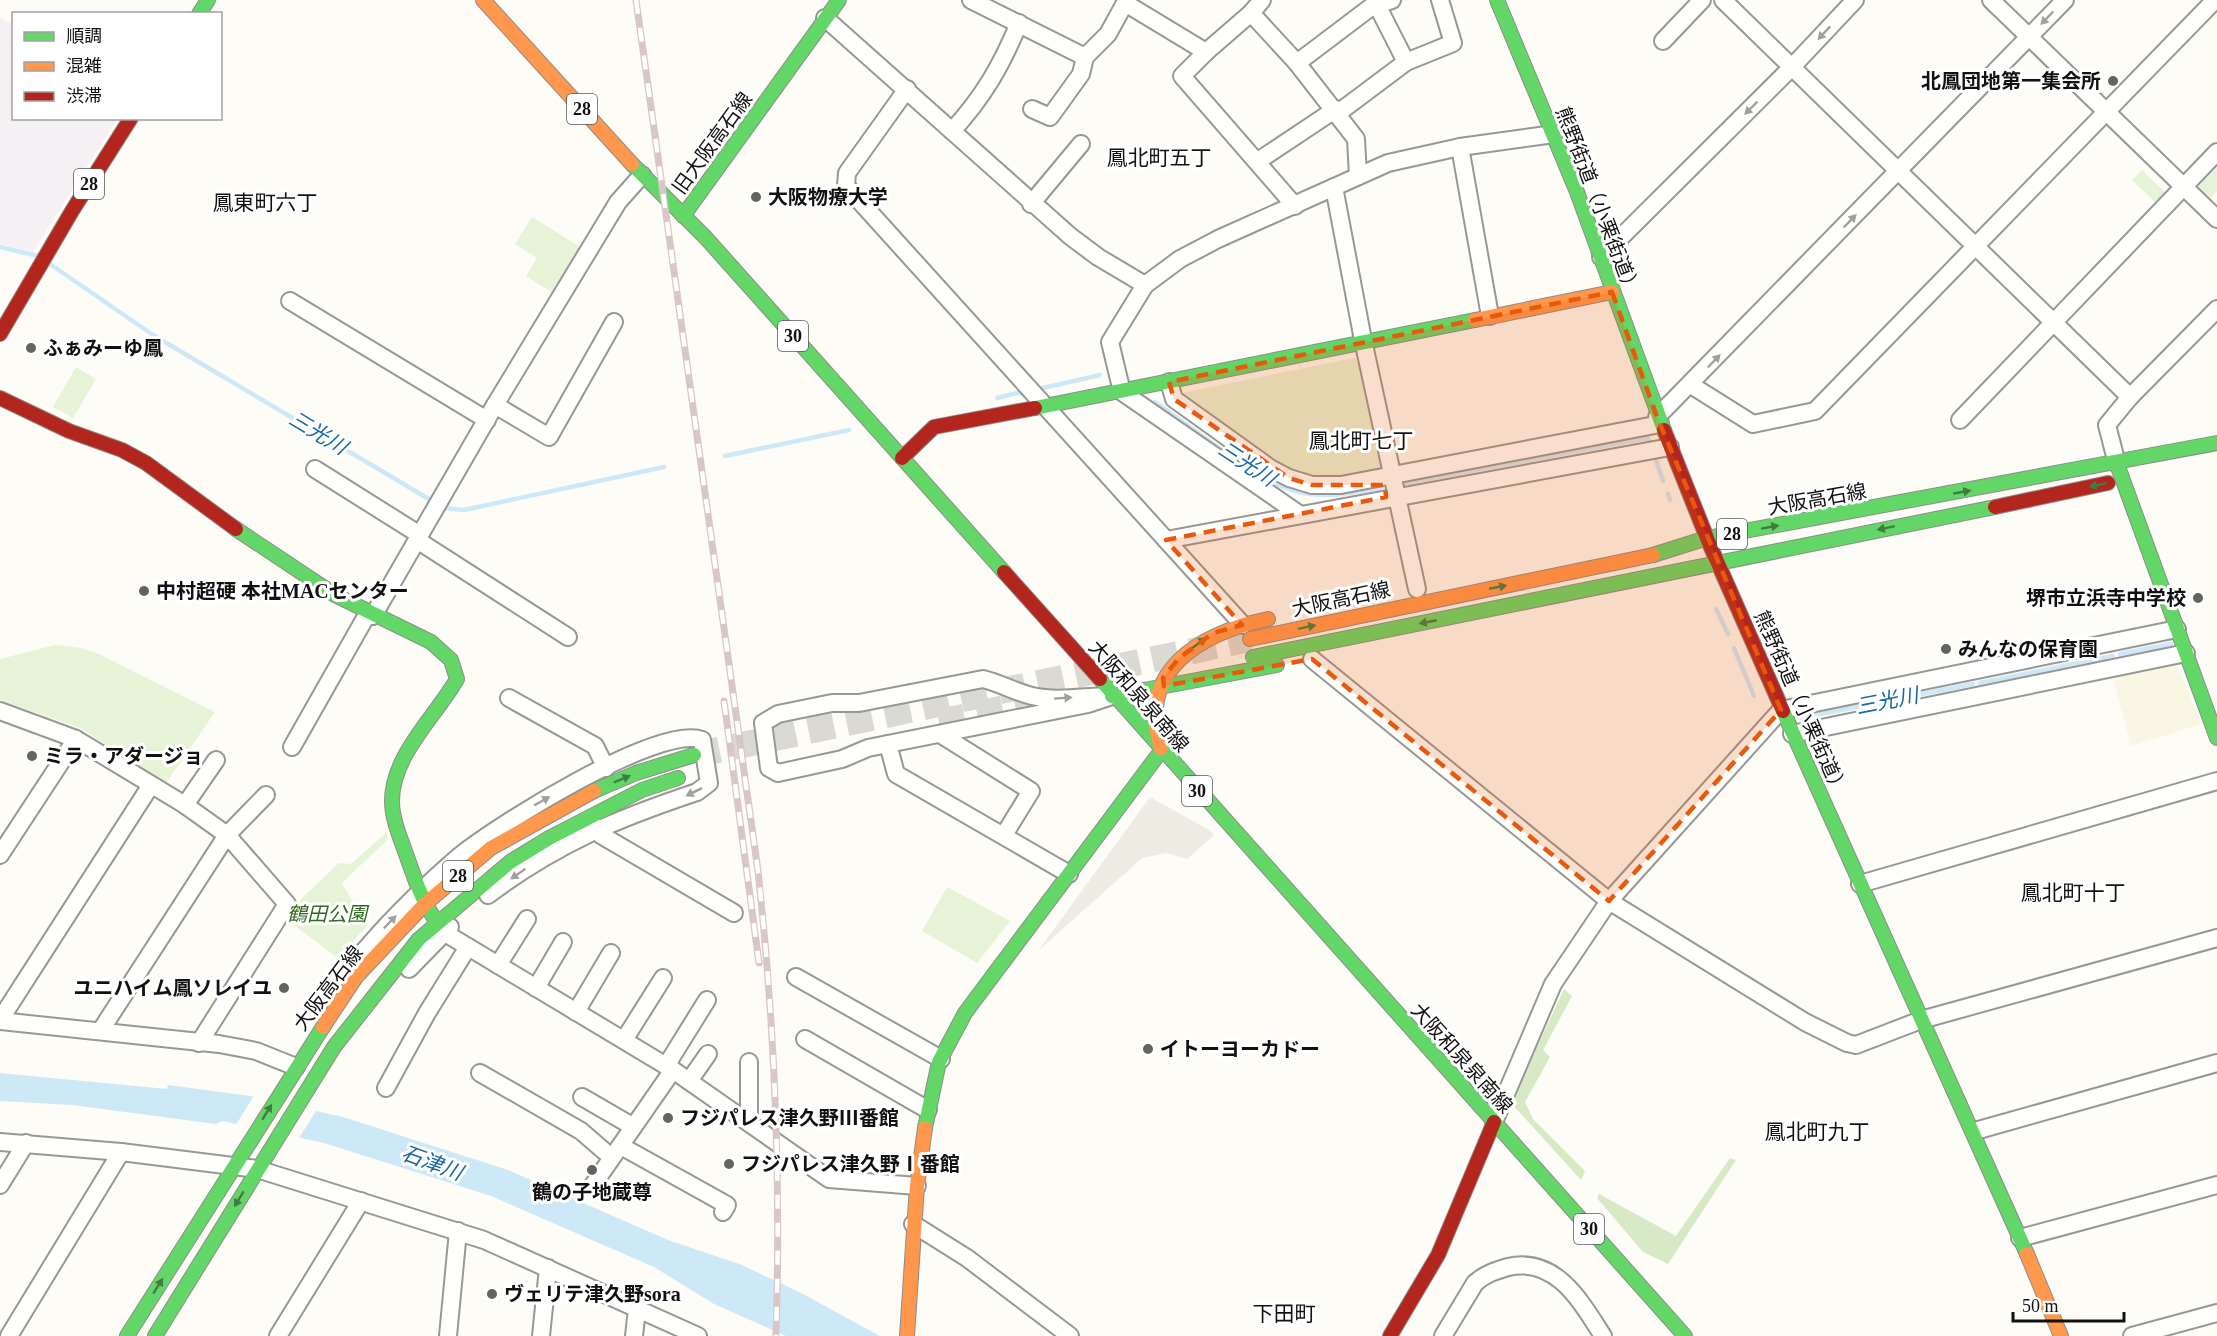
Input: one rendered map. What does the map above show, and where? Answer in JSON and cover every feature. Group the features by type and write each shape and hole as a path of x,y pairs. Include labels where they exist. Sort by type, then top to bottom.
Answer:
{"main road":[{"name":"旧大阪高石線","path":"483,0 642,175 683,216 839,0"},
{"name":"熊野街道（小栗街道）","path":"1497,0 1554,134 1601,257 1659,421 1707,538 1781,710 1921,1020"},
{"name":"28","path":"0,334 48,251 130,120"},
{"name":"大阪和泉泉南線","path":"683,216 902,458 1685,1336"},
{"path":"902,458 934,427 1043,402 1122,392 1363,340 1612,292"},
{"path":"0,398 69,431 122,450 146,463 313,582 370,615 430,640 456,666 457,679 452,690 402,765 394,784 392,799 396,827 422,898 441,926"},
{"name":"大阪高石線","path":"1253,657 1718,563 2124,474 2216,442"},
{"path":"2124,474 2217,738"},
{"name":"大阪高石線","path":"1246,632 1651,556 1707,538 2124,474"},
{"path":"1463,580 1680,536 1707,538"},
{"path":"1112,696 1312,659 1661,587 1718,563"},
{"path":"908,1331 913,1224 928,1110 941,1059 965,1012 1161,751 1154,719 1164,686 1163,678 1179,658 1213,633 1246,632 1280,616"},
{"name":"28","path":"422,898 491,848 579,797 626,777 694,755"},
{"name":"28","path":"441,926 510,862 549,838 642,790 687,775"},
{"path":"1921,1020 1975,1131 2061,1336"},
{"name":"大阪高石線","path":"127,1336 313,1040"},
{"name":"大阪高石線","path":"155,1336 334,1047"},
{"path":"1390,1336 1438,1255 1494,1122"}],"street":[{"path":"971,0 1085,57"},
{"path":"1258,161 1337,111 1406,62 1453,43 1440,0"},
{"path":"1663,41 1702,0"},
{"path":"1723,0 2130,397"},
{"path":"1601,257 1792,67 1855,0"},
{"path":"1991,0 2217,219"},
{"path":"1166,540 1299,514 1395,485 1659,421 1691,385 2065,0"},
{"path":"1691,385 1753,424 1815,411 2215,0"},
{"path":"1032,109 1050,117 1081,74 1085,57 1108,34 1125,3 1206,52"},
{"path":"1297,63 1376,3 1406,62"},
{"path":"1294,206 1258,161 1182,76 1257,6 1297,63 1337,111 1356,139 1358,176"},
{"path":"825,18 907,89 1032,204 1098,257 1145,285"},
{"path":"952,131 986,90 1000,68 1019,23"},
{"path":"907,89 847,173 846,186 1043,402 1246,632"},
{"path":"1299,514 1122,392 1110,342 1145,285 1180,259 1388,163 1460,147 1554,134"},
{"path":"1032,204 1081,144"},
{"path":"1460,147 1490,316"},
{"path":"1960,420 2217,152"},
{"path":"292,747 618,202 642,175"},
{"path":"1334,187 1363,340 1417,589"},
{"path":"290,301 491,412 549,437 614,322"},
{"path":"2124,474 2107,425 2130,397 2217,309"},
{"path":"1169,382 1174,399 1270,468 1289,478 1312,485 1395,485 1670,447"},
{"path":"315,469 568,637"},
{"path":"1792,734 1977,682 2178,631"},
{"path":"1494,1122 1553,984 1609,902 1781,710 2186,652"},
{"path":"1312,659 1609,902 1805,1022 1847,1043 1856,1045 1921,1020 2217,938"},
{"path":"983,679 1002,683 1031,696 1060,699 1112,696 1088,704 868,748 842,759 778,773 769,768 763,723 778,714 832,703 859,704 983,679"},
{"path":"509,698 595,747 606,768"},
{"path":"0,711 76,739 185,805 227,835 287,904 200,1043"},
{"path":"940,734 1031,791 1004,835"},
{"path":"313,1040 329,1001 352,965 422,898 458,857 539,802 630,754 693,736 702,740 709,783 697,792 597,828 521,871 441,926 334,1047"},
{"path":"0,855 76,739"},
{"path":"888,744 896,774 1069,874"},
{"path":"185,805 216,760"},
{"path":"1860,884 2217,782"},
{"path":"150,784 0,1020 101,1029 256,1051 292,1073"},
{"path":"101,1029 227,835 266,795"},
{"path":"597,828 601,835 734,913"},
{"path":"498,965 527,919"},
{"path":"441,926 468,947 670,1068 829,1179 917,1186"},
{"path":"536,988 563,942"},
{"path":"386,1088 427,1013 468,947"},
{"path":"576,1012 611,953"},
{"path":"796,977 941,1059"},
{"path":"624,1040 663,978"},
{"path":"593,1185 670,1068 707,1000"},
{"path":"806,1039 928,1110"},
{"path":"689,1081 708,1054"},
{"path":"749,1062 749,1123"},
{"path":"1975,1131 2217,1063"},
{"path":"485,1081 616,1152 727,1205 723,1212"},
{"path":"582,1097 632,1126"},
{"path":"0,1142 121,1152 233,1168 257,1169 458,1231 525,1256 698,1336"},
{"path":"0,1185 26,1143"},
{"path":"9,1336 121,1152"},
{"path":"2020,1238 2217,1185"},
{"path":"278,1336 361,1201"},
{"path":"913,1224 967,1258 1070,1336"},
{"path":"448,1336 458,1231"},
{"path":"1443,1336 1475,1283 1482,1276 1526,1264 1557,1276 1575,1294 1603,1336"},
{"path":"542,1336 548,1268"},
{"path":"634,1336 637,1309"},
{"path":"2132,1336 2217,1313"}],"highlighted area":[{"path":"1612,292 1657,417 1781,710 1609,901 1312,659 1164,686 1163,678 1179,658 1213,633 1242,625 1166,540 1386,497 1385,485 1312,485 1289,478 1174,399 1169,382"}],"shaded area":[{"path":"0,17 12,24 12,120 116,120 33,252 0,244"},
{"path":"2175,661 2202,724 2131,746 2112,674"},
{"path":"1150,797 1214,835 1187,859 1166,853 1142,858 1038,951"}],"green space":[{"path":"2217,168 2217,191 2207,201 2199,193 2199,186"},
{"path":"2142,170 2168,195 2158,205 2132,180"},
{"path":"532,217 585,250 556,295 526,276 537,258 515,244"},
{"path":"1354,358 1362,362 1384,468 1341,481 1290,474 1182,401 1182,393"},
{"path":"76,367 96,379 73,418 53,407"},
{"path":"55,645 82,648 99,654 215,712 166,783 80,728 0,700 0,659"},
{"name":"鶴田公園","path":"387,832 388,839 342,883 367,926 338,958 287,920 298,902 339,863 351,864"},
{"path":"947,887 1010,921 977,963 922,931"},
{"path":"1564,989 1572,996 1543,1050 1550,1057 1525,1102 1533,1119 1585,1171 1581,1180 1511,1103"},
{"path":"1730,1158 1736,1160 1668,1264 1643,1252 1597,1198 1599,1194 1676,1236"}],"water":[{"name":"石津川","path":"0,1073 167,1089 168,1085 250,1096 343,1117 508,1170 668,1240 742,1265 801,1293 880,1336 786,1336 714,1304 654,1267 491,1196 324,1143 222,1121 216,1124 72,1105 0,1101"}],"pier":[{"path":"255,1094 318,1108 297,1141 234,1128"}],"waterway":[{"name":"三光川","path":"0,247 38,256"},
{"name":"三光川","path":"50,264 153,335 444,508 464,510 664,467"},
{"name":"三光川","path":"1034,390 1100,375"},
{"name":"三光川","path":"997,398 1026,391"},
{"name":"三光川","path":"1155,402 1245,466 1283,487 1321,495 1386,487"},
{"name":"三光川","path":"725,456 849,430"},
{"name":"三光川","path":"1400,484 1648,438 1650,442"},
{"name":"三光川","path":"1656,460 1663,481"},
{"name":"三光川","path":"1668,494 1670,500"},
{"name":"三光川","path":"1716,609 1728,634"},
{"name":"三光川","path":"2120,654 2171,644"},
{"name":"三光川","path":"1734,648 1754,696"},
{"name":"三光川","path":"1980,683 2113,656"},
{"name":"三光川","path":"1800,718 1973,684"}],"tunnel":[{"path":"694,755 1250,639"},
{"path":"939,722 1062,696"}],"railway":[{"path":"636,0 758,871 769,987 775,1103 778,1219 776,1336"},
{"path":"724,701 759,963"}],"traffic: fast":[{"path":"200,12 208,0"},
{"path":"683,216 839,0"},
{"path":"1497,0 1577,192 1664,430"},
{"path":"632,164 706,238 1004,572"},
{"path":"1035,408 1475,320"},
{"path":"1653,555 1707,538 2217,443"},
{"path":"2117,464 2217,738"},
{"path":"1253,657 1995,507"},
{"path":"236,529 335,595 431,642 451,660 457,679 407,752 394,784 392,801 393,814 412,871 434,918"},
{"path":"1112,696 1277,665"},
{"path":"1100,679 1685,1336"},
{"path":"1783,711 2027,1254"},
{"path":"925,1128 939,1062 965,1013 1161,751"},
{"path":"594,791 636,773 694,755"},
{"path":"155,1336 334,1047 419,939 510,862 549,838 642,790 678,778"},
{"path":"127,1336 323,1027"}],"traffic: slow":[{"path":"483,0 632,164"},
{"path":"1475,320 1612,292"},
{"path":"1250,639 1653,555"},
{"path":"1161,748 1156,721 1158,697 1166,677 1180,660 1198,645 1220,634 1268,619"},
{"path":"323,1027 356,977 424,905 491,848 594,791"},
{"path":"907,1336 917,1186 925,1128"},
{"path":"2027,1254 2061,1336"}],"traffic: jam":[{"path":"0,334 72,211 130,120"},
{"path":"0,398 69,431 122,450 146,463 236,529"},
{"path":"902,458 934,427 1035,408"},
{"path":"1664,430 1709,543 1783,711"},
{"path":"1995,507 2108,483"},
{"path":"1004,572 1100,679"},
{"path":"1390,1336 1438,1255 1494,1122"}],"place":[{"name":"北鳳団地第一集会所","path":"2113,81"},
{"name":"大阪物療大学","path":"756,197"},
{"name":"ふぁみーゆ鳳","path":"31,348"},
{"name":"中村超硬 本社MACセンター","path":"144,591"},
{"name":"堺市立浜寺中学校","path":"2198,598"},
{"name":"みんなの保育園","path":"1946,649"},
{"name":"ミラ・アダージョ","path":"32,756"},
{"name":"ユニハイム鳳ソレイユ","path":"284,988"},
{"name":"イトーヨーカドー","path":"1148,1049"},
{"name":"フジパレス津久野Ⅲ番館","path":"668,1118"},
{"name":"フジパレス津久野Ⅰ番館","path":"729,1164"},
{"name":"鶴の子地蔵尊","path":"592,1170"},
{"name":"ヴェリテ津久野sora","path":"492,1294"}],"district":[{"name":"鳳北町五丁","path":"1159,158"},
{"name":"鳳東町六丁","path":"265,203"},
{"name":"鳳北町七丁","path":"1361,441"},
{"name":"鳳北町十丁","path":"2073,893"},
{"name":"鳳北町九丁","path":"1817,1132"},
{"name":"下田町","path":"1284,1314"}]}
